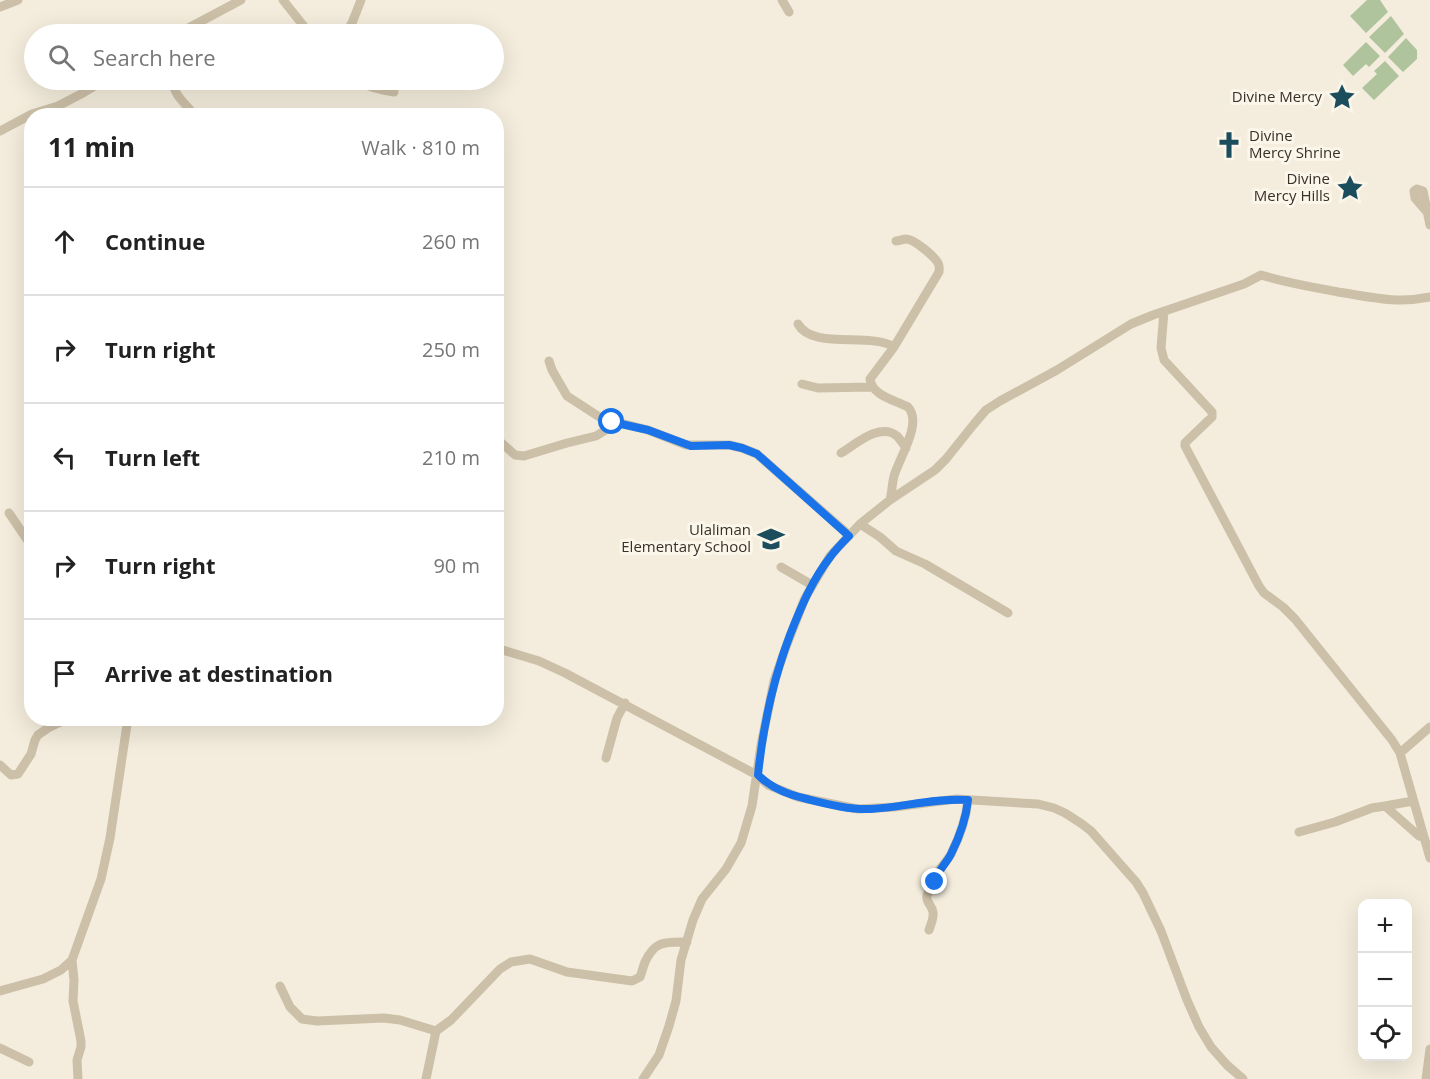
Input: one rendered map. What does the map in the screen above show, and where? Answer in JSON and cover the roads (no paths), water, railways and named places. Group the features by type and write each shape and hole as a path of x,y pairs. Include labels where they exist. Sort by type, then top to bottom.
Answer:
{"street":[{"path":"0,7 18,0"},
{"path":"196,24 241,0"},
{"path":"283,0 302,24"},
{"path":"351,24 361,0"},
{"path":"782,0 789,12"},
{"path":"52,108 88,90"},
{"path":"174,90 188,108"},
{"path":"379,90 394,92"},
{"path":"0,131 24,118"},
{"path":"1427,212 1430,225"},
{"path":"891,500 894,475 906,448 913,420 911,410 905,405 884,397 870,383 872,375 894,347 939,272 939,264 912,240 896,241"},
{"path":"643,1079 658,1055 669,1026 676,1001 681,960 693,920 702,899 726,869 741,843 752,806 774,681 798,615 812,585 831,556 861,524 935,470 954,451 986,410 1057,370 1131,324 1244,284 1261,275 1299,285 1383,300 1430,297"},
{"path":"1164,311 1161,348 1164,360 1212,412 1212,417 1185,443 1185,446 1259,586 1294,619 1400,753 1430,858"},
{"path":"798,324 801,330 814,335 885,342 894,347"},
{"path":"549,361 567,396 601,418 648,430 691,446 729,445 757,454 849,536"},
{"path":"802,384 818,388 872,387"},
{"path":"504,445 515,455 524,456 596,436 617,423"},
{"path":"842,453 881,431 890,432 896,436 906,448"},
{"path":"9,513 24,535"},
{"path":"861,524 896,551 925,564 1008,613"},
{"path":"781,567 812,585"},
{"path":"504,650 539,661 566,673 758,775 768,785 798,797 858,809 956,799 1038,804 1065,813 1091,831 1125,868 1143,893 1199,1027 1211,1047 1243,1079"},
{"path":"606,758 614,729 625,703"},
{"path":"0,765 11,775 18,774 31,754 38,735 42,730 51,726"},
{"path":"78,1079 77,1060 81,1041 73,1001 72,960 101,879 110,838 127,726"},
{"path":"1400,753 1430,727"},
{"path":"929,930 933,913 932,906 927,902 927,896 963,826 968,800"},
{"path":"1299,832 1372,808 1413,801"},
{"path":"1385,806 1419,836 1424,837"},
{"path":"426,1079 436,1031 457,1015 500,969 511,962 530,959 567,972 632,981 640,977 647,959 659,944 687,942"},
{"path":"0,991 43,979 61,970 72,960"},
{"path":"280,986 290,1007 298,1016 307,1021 384,1018 400,1020 436,1031"},
{"path":"0,1048 29,1062"},
{"path":"1426,1079 1430,1049"}],"place":[{"name":"Divine Mercy","path":"1342,97"},
{"name":"Divine Mercy Shrine","path":"1229,145"},
{"name":"Divine Mercy Hills","path":"1350,188"},
{"name":"Ulaliman Elementary School","path":"771,539"}]}
